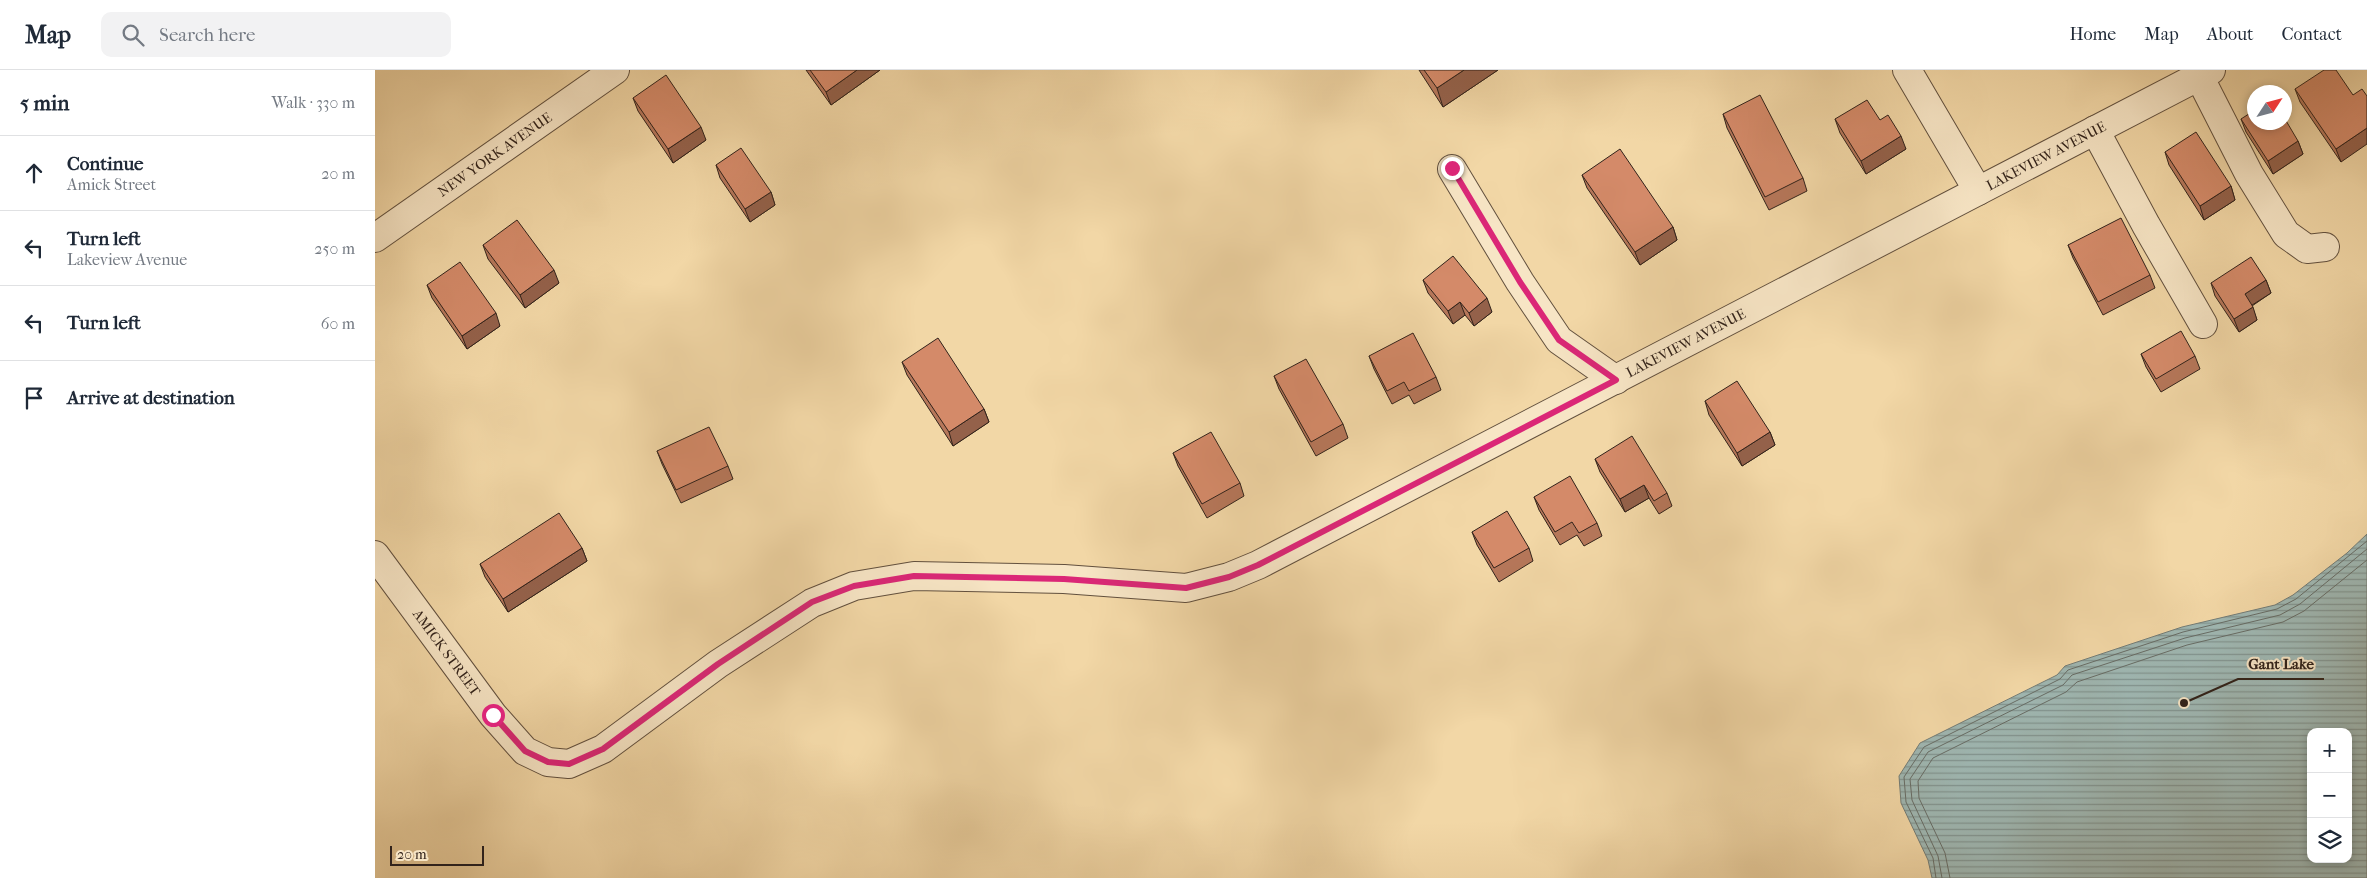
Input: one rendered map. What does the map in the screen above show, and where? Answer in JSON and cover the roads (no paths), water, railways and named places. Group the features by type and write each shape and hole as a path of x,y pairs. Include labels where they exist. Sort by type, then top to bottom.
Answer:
{"street":[{"name":"NEW YORK AVENUE","path":"375,238 615,70"},
{"path":"1907,70 1978,191"},
{"path":"2205,73 2249,174 2286,234 2307,249 2325,247"},
{"name":"LAKEVIEW AVENUE","path":"548,762 569,764 603,749 718,664 812,602 854,586 914,576 1064,579 1186,588 1229,577 1267,561 2205,73"},
{"path":"2095,130 2146,225 2203,324"},
{"path":"1452,168 1520,282 1559,340 1616,380"},
{"name":"AMICK STREET","path":"375,555 493,715 525,751 548,762"}],"water":[{"path":"2367,534 2367,878 1932,878 1928,860 1901,803 1899,776 1920,743 2057,675 2065,666 2182,627 2275,605 2293,595 2347,553"}],"place":[{"name":"Gant Lake","path":"2184,703"}]}
